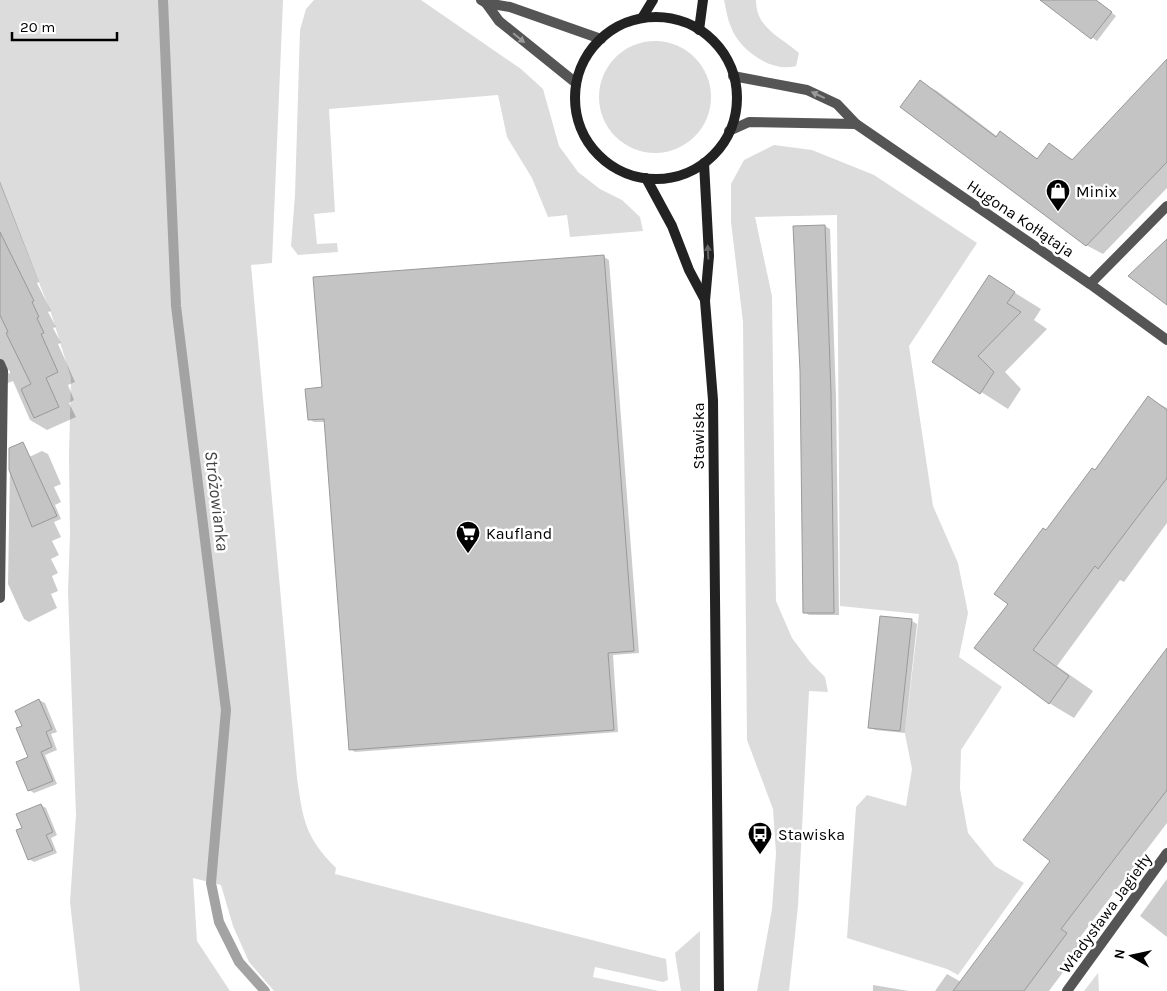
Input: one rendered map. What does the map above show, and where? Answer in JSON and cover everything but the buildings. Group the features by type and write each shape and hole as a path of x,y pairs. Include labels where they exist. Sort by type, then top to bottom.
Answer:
{"main road":[{"path":"642,18 652,0"},
{"path":"699,30 703,0"},
{"path":"660,17 676,20 699,30 720,50 733,76 736,103 729,131 718,148 704,163 676,176 646,178 612,166 587,140 581,130 576,107 576,83 582,63 600,39 624,23 642,18 660,17"},
{"name":"Stawiska","path":"704,163 709,256 706,301 713,400 719,991"},
{"name":"Stawiska","path":"646,178 672,226 689,270 706,301"}],"street":[{"path":"483,2 510,7 600,39"},
{"path":"483,2 499,21 576,83"},
{"name":"Hugona Kołłątaja","path":"733,76 807,90 837,104 856,124 1090,284 1167,340"},
{"path":"729,131 748,122 856,124"},
{"path":"1090,284 1167,206"},
{"path":"0,364 3,371 0,598"},
{"name":"Władysława Jagiełły","path":"1067,991 1167,853"}],"shaded area":[{"path":"0,0 283,0 272,263 251,265 297,778 307,827 318,847 336,868 335,874 666,959 668,980 663,982 595,967 593,977 659,991 274,991 249,962 233,926 221,885 193,878 197,941 230,991 80,991 70,902 76,815 68,592 71,378 51,313 0,184"},
{"path":"314,0 421,0 521,69 543,89 559,146 578,172 600,189 622,200 640,217 643,231 570,237 567,215 548,217 532,178 507,137 498,95 329,109 335,212 314,214 317,244 337,243 338,252 298,255 291,246 295,195 300,30 306,9"},
{"path":"724,0 756,0 757,10 764,25 799,53 796,66 777,66 767,63 741,44 728,20"},
{"path":"655,41 677,45 695,57 707,75 711,97 707,119 695,137 677,149 655,153 633,149 615,137 603,119 599,97 603,75 615,57 633,45"},
{"path":"774,145 812,150 874,175 977,243 909,346 933,506 958,563 968,613 959,657 1002,687 961,750 960,789 968,833 995,866 1024,883 958,975 947,969 847,938 856,807 867,795 906,806 912,769 905,734 919,614 840,606 837,215 755,217 772,296 776,601 792,638 810,662 825,677 828,692 809,691 798,906 789,991 757,991 772,909 776,853 773,809 747,740 743,322 731,222 731,184 744,160"},
{"path":"700,931 700,991 681,991 675,953"},
{"path":"1098,973 1099,991 1084,991"}],"waterway":[{"name":"Stróżowianka","path":"163,0 176,306 226,710 211,883 219,922 239,962 265,991"}],"place":[{"name":"Minix","path":"1058,212"},
{"name":"Kaufland","path":"468,554"},
{"name":"Stawiska","path":"760,855"}]}
